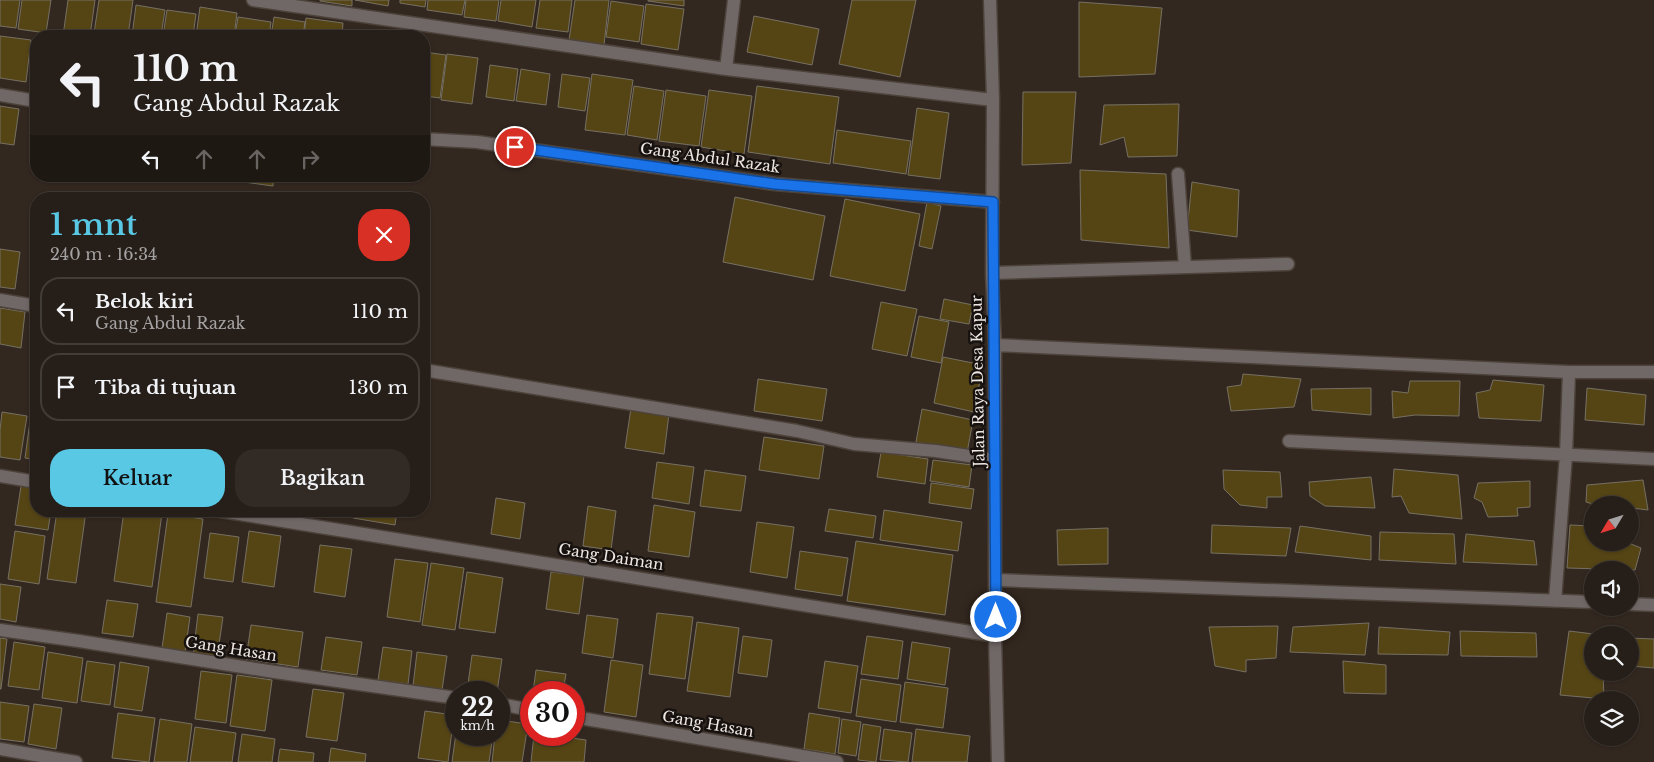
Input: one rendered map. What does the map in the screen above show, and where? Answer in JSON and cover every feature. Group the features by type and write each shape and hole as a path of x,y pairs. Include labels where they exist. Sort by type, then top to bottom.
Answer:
{"street":[{"path":"253,0 726,69 993,100"},
{"path":"726,69 734,0"},
{"name":"Jalan Raya Desa Kapur","path":"990,0 993,100 992,273 998,762"},
{"path":"0,95 30,100"},
{"name":"Gang Abdul Razak","path":"430,139 477,142 775,184 993,202"},
{"path":"1178,174 1185,267"},
{"path":"992,273 1288,264"},
{"path":"0,300 30,305"},
{"path":"994,345 1569,372 1654,372"},
{"path":"430,371 797,430 854,444 936,451 995,460"},
{"path":"1555,601 1566,455 1569,372"},
{"path":"1288,441 1654,459"},
{"path":"0,476 30,481"},
{"name":"Gang Daiman","path":"258,517 996,636"},
{"path":"996,580 1584,602"},
{"path":"1639,604 1654,605"},
{"name":"Gang Hasan","path":"0,630 445,696"},
{"name":"Gang Hasan","path":"585,719 837,762"},
{"path":"0,748 76,762"}],"building":[{"path":"0,0 20,0 16,28 0,26"},
{"path":"22,0 51,0 46,30 18,29"},
{"path":"68,0 95,0 91,30 64,30"},
{"path":"99,0 133,0 129,30 94,30"},
{"path":"352,0 352,6 320,1"},
{"path":"355,0 389,0 388,6"},
{"path":"400,0 426,0 425,7 400,3"},
{"path":"428,0 465,0 462,15 427,10"},
{"path":"466,0 499,0 496,21 464,17"},
{"path":"501,0 536,0 532,27 498,21"},
{"path":"540,0 572,0 568,32 536,28"},
{"path":"575,0 609,0 604,45 569,40"},
{"path":"684,0 684,6 648,1"},
{"path":"852,0 916,0 900,77 839,64"},
{"path":"611,1 644,6 639,42 606,37"},
{"path":"1079,2 1162,8 1155,74 1079,77"},
{"path":"646,4 684,9 678,50 641,44"},
{"path":"136,5 165,10 162,30 133,30"},
{"path":"200,7 237,13 235,30 197,30"},
{"path":"167,10 196,14 194,30 164,30"},
{"path":"754,16 819,29 812,65 747,52"},
{"path":"238,17 271,22 270,30 236,30"},
{"path":"274,17 305,22 304,30 272,30"},
{"path":"306,18 343,23 342,30 305,30"},
{"path":"0,36 30,40 26,82 0,78"},
{"path":"430,53 446,55 440,98 430,97"},
{"path":"447,54 478,58 472,104 441,100"},
{"path":"490,65 518,69 514,101 486,97"},
{"path":"521,69 550,74 546,105 516,101"},
{"path":"562,74 590,78 585,111 558,107"},
{"path":"592,74 633,80 625,135 585,130"},
{"path":"634,86 664,91 657,140 627,135"},
{"path":"757,86 839,97 830,164 748,152"},
{"path":"666,90 706,96 699,146 659,141"},
{"path":"709,90 752,96 744,154 701,147"},
{"path":"1023,92 1076,92 1071,163 1022,165"},
{"path":"1179,104 1177,156 1128,157 1124,137 1100,145 1104,105"},
{"path":"0,106 19,109 14,145 0,143"},
{"path":"917,108 949,113 940,179 908,175"},
{"path":"837,130 911,141 906,174 833,163"},
{"path":"1080,170 1166,174 1169,248 1081,240"},
{"path":"244,182 273,182 273,186"},
{"path":"1192,182 1239,190 1237,237 1187,230"},
{"path":"735,197 825,216 813,280 723,262"},
{"path":"845,199 920,214 905,291 830,276"},
{"path":"927,202 941,206 932,249 919,246"},
{"path":"0,249 20,252 15,289 0,287"},
{"path":"944,299 973,305 969,324 940,319"},
{"path":"881,302 917,309 907,356 872,349"},
{"path":"0,308 25,312 21,348 0,344"},
{"path":"919,316 949,322 941,363 911,357"},
{"path":"943,357 983,365 974,412 934,403"},
{"path":"1243,374 1301,379 1294,407 1231,411 1227,387 1241,385"},
{"path":"758,379 827,389 822,421 754,411"},
{"path":"1493,380 1544,385 1541,421 1479,418 1476,393 1490,390"},
{"path":"1410,381 1460,381 1459,416 1415,415 1393,418 1392,391 1408,393"},
{"path":"1371,388 1371,415 1312,410 1311,389"},
{"path":"1587,388 1646,395 1644,425 1585,420"},
{"path":"631,408 669,414 664,454 625,448"},
{"path":"922,409 973,420 967,453 916,442"},
{"path":"2,412 27,416 20,460 0,457"},
{"path":"30,422 30,459 25,458"},
{"path":"764,437 824,446 819,479 759,470"},
{"path":"881,452 928,459 925,484 877,477"},
{"path":"933,460 972,465 969,487 930,481"},
{"path":"657,462 694,467 689,504 652,498"},
{"path":"1394,469 1458,475 1462,519 1409,513 1401,496 1392,497"},
{"path":"705,470 746,476 741,511 700,506"},
{"path":"1223,470 1280,472 1282,497 1267,497 1267,508 1240,505 1224,489"},
{"path":"1371,477 1375,508 1325,506 1310,496 1309,482"},
{"path":"1643,480 1648,510 1639,509 1639,496 1586,496 1587,485"},
{"path":"1530,481 1530,507 1517,508 1518,516 1488,517 1482,502 1474,498 1478,483"},
{"path":"931,483 974,489 971,509 929,503"},
{"path":"21,486 30,487 30,517 50,517 48,530 15,525"},
{"path":"496,498 525,503 520,539 491,534"},
{"path":"654,505 695,512 689,557 648,551"},
{"path":"588,506 616,511 611,550 583,546"},
{"path":"829,509 876,516 873,538 825,531"},
{"path":"884,510 962,522 958,551 880,540"},
{"path":"56,517 85,517 76,583 47,579"},
{"path":"123,517 161,517 152,587 114,581"},
{"path":"168,517 203,519 191,607 156,602"},
{"path":"353,517 396,517 395,525"},
{"path":"757,522 794,527 787,578 750,572"},
{"path":"1212,525 1291,528 1286,556 1211,553"},
{"path":"1570,525 1584,526 1584,551 1639,551 1639,547 1641,548 1637,561 1584,561 1584,568 1567,568"},
{"path":"1300,526 1371,536 1371,560 1295,552"},
{"path":"1108,528 1108,564 1058,565 1057,530"},
{"path":"15,531 45,536 39,584 8,579"},
{"path":"249,531 281,536 274,587 242,582"},
{"path":"1380,532 1454,534 1456,564 1379,560"},
{"path":"210,533 239,537 233,582 204,578"},
{"path":"1466,534 1534,541 1537,565 1463,562"},
{"path":"856,541 953,555 945,615 847,601"},
{"path":"320,545 352,549 345,597 314,592"},
{"path":"800,551 848,558 842,596 795,589"},
{"path":"395,559 428,563 420,622 387,617"},
{"path":"431,563 464,568 455,630 422,625"},
{"path":"467,572 503,578 495,633 459,628"},
{"path":"551,572 584,576 579,614 546,609"},
{"path":"0,584 21,587 16,622 0,619"},
{"path":"107,600 138,604 133,637 102,633"},
{"path":"167,613 190,617 185,652 162,648"},
{"path":"657,613 693,617 685,679 649,674"},
{"path":"198,614 223,617 217,658 193,655"},
{"path":"587,615 618,619 613,658 582,653"},
{"path":"697,622 739,628 730,697 687,691"},
{"path":"1369,623 1365,655 1290,652 1293,627"},
{"path":"251,625 303,632 298,667 246,659"},
{"path":"1278,626 1276,658 1246,660 1246,672 1215,666 1209,627"},
{"path":"1379,627 1450,632 1448,655 1378,654"},
{"path":"1460,631 1536,633 1537,657 1461,656"},
{"path":"1569,631 1584,633 1584,681 1603,681 1604,691 1584,691 1584,697 1560,695"},
{"path":"743,636 772,640 767,677 738,673"},
{"path":"867,636 903,641 898,679 861,674"},
{"path":"326,637 362,642 357,675 321,670"},
{"path":"0,638 7,639 1,689 0,689"},
{"path":"1639,638 1654,639 1654,668 1639,667"},
{"path":"14,642 45,647 39,690 8,686"},
{"path":"912,642 950,648 945,685 907,679"},
{"path":"383,647 412,651 408,684 378,680"},
{"path":"48,652 83,658 77,703 42,698"},
{"path":"417,652 447,656 442,690 413,686"},
{"path":"472,655 502,659 499,681 468,681"},
{"path":"611,660 643,665 636,717 604,712"},
{"path":"87,661 115,665 110,705 81,701"},
{"path":"825,661 858,666 851,713 818,708"},
{"path":"1343,661 1386,665 1386,694 1344,693"},
{"path":"120,662 149,667 142,711 114,707"},
{"path":"536,670 566,674 565,681 534,681"},
{"path":"201,671 232,675 226,723 195,719"},
{"path":"237,675 272,680 265,731 230,726"},
{"path":"861,679 901,685 896,722 856,716"},
{"path":"905,682 948,688 943,728 900,722"},
{"path":"313,689 344,693 337,741 306,737"},
{"path":"0,702 29,706 24,742 0,739"},
{"path":"34,704 62,708 56,749 28,744"},
{"path":"425,711 445,714 445,746 450,746 448,762 418,758"},
{"path":"118,713 155,718 149,762 112,758"},
{"path":"809,713 840,718 835,754 804,749"},
{"path":"160,719 192,724 187,762 154,762"},
{"path":"842,719 861,722 856,756 838,753"},
{"path":"510,722 520,723 520,746 525,746 522,762 492,762 494,746 510,746"},
{"path":"863,724 881,727 876,762 858,760"},
{"path":"195,727 236,733 232,762 190,762"},
{"path":"884,729 912,733 908,762 880,760"},
{"path":"916,729 970,736 967,762 912,762"},
{"path":"242,734 275,739 272,762 238,762"},
{"path":"586,740 584,762 531,762 533,746 585,746"},
{"path":"454,746 491,746 489,762 452,762"},
{"path":"331,748 366,754 365,762 329,762"},
{"path":"280,749 314,753 313,762 278,762"}],"route":[{"path":"515,147 775,184 993,202 992,273 996,617"}]}
